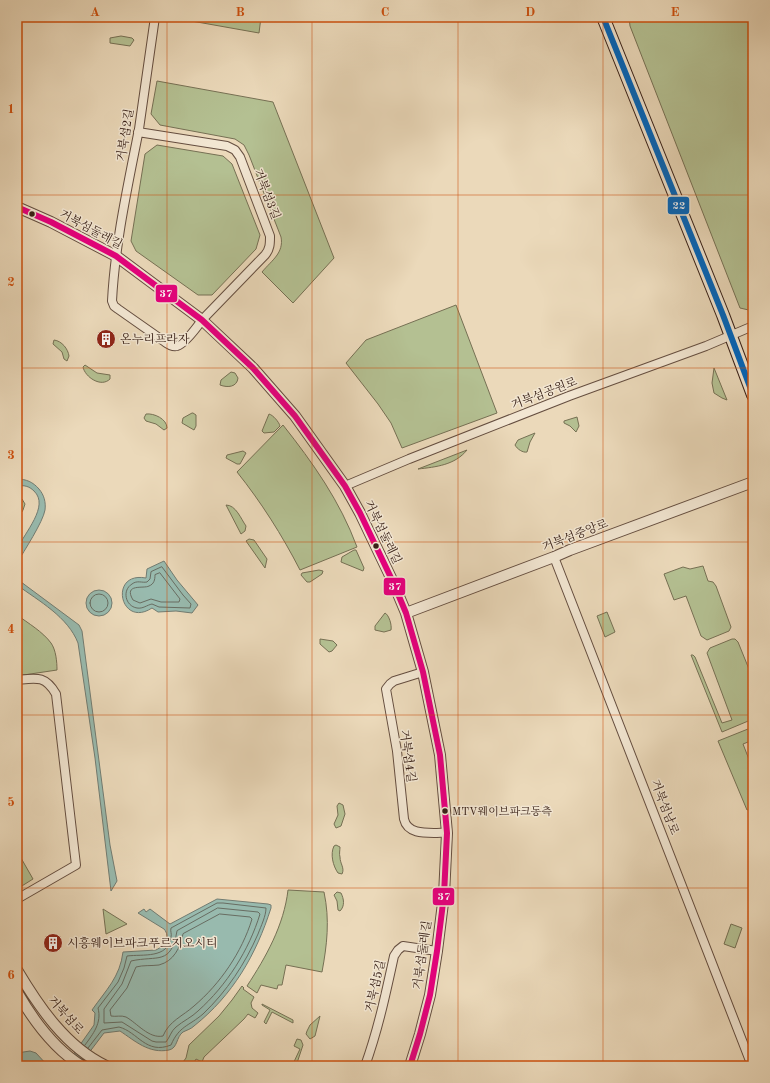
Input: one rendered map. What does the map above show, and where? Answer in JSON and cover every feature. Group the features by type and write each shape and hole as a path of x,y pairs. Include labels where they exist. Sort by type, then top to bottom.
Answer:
{"main road":[{"path":"603,17 731,335 753,395"}],"street":[{"name":"거북섬2길","path":"155,17 138,132 116,256 112,301 114,306 172,346 182,344 202,320"},
{"name":"거북섬3길","path":"138,132 227,146 235,150 240,157 270,236 270,244 265,255 202,320"},
{"name":"거북섬둘레길","path":"17,207 51,222 116,256 202,320 253,368 295,416 345,486 360,513 393,582 406,613 423,672 440,755 444,786 447,833 444,895 430,996 410,1066"},
{"name":"거북섬공원로","path":"345,486 538,408 706,346 753,326"},
{"name":"거북섬중앙로","path":"406,613 753,482"},
{"name":"거북섬남로","path":"554,557 752,1066"},
{"name":"거북섬4길","path":"423,672 394,682 386,689 397,751 404,819 405,825 409,830 416,832 447,833"},
{"path":"17,680 37,678 46,682 52,687 56,694 76,865 17,899"},
{"name":"거북섬5길","path":"365,1066 384,1006 394,956 403,946 437,951"},
{"name":"거북섬로","path":"17,970 32,996 59,1030 84,1053 104,1065"},
{"path":"17,992 35,1021 62,1050 82,1066"}],"green space":[{"path":"169,17 261,17 259,33"},
{"path":"629,17 753,17 753,311 740,308 630,26"},
{"path":"121,36 132,38 134,40 130,46 110,43 110,38"},
{"path":"157,81 273,102 334,258 293,303 262,272 279,252 281,248 281,237 244,145 235,139 160,125 151,114"},
{"path":"157,145 223,156 232,164 260,235 256,249 212,295 198,295 136,251 131,241 145,154"},
{"path":"456,305 497,413 402,448 391,423 346,363 366,340"},
{"path":"54,340 60,342 66,348 69,356 67,361 64,359 62,352 53,344"},
{"path":"85,365 97,373 110,375 110,379 98,382 90,378 84,371 83,367"},
{"path":"714,368 727,400 714,393 712,383"},
{"path":"231,372 235,373 238,378 236,383 232,386 220,385 221,380"},
{"path":"192,413 196,415 196,426 194,430 182,423 183,418"},
{"path":"146,414 153,414 160,417 165,422 167,428 164,430 156,424 146,421 144,418"},
{"path":"269,414 276,419 280,426 274,432 264,433 262,431"},
{"path":"577,417 579,426 576,432 564,423 564,421"},
{"path":"283,425 325,483 350,530 357,547 300,570 271,519 237,472"},
{"path":"535,433 527,452 522,451 515,445 518,440"},
{"path":"467,450 451,462 438,466 418,469"},
{"path":"243,451 246,453 240,464 226,458 227,455"},
{"path":"17,499 22,499 25,504 17,520"},
{"path":"226,505 233,507 246,526 245,531 241,534"},
{"path":"249,539 254,540 267,559 265,568 246,541"},
{"path":"356,550 364,568 363,571 341,562 342,557"},
{"path":"703,566 708,581 713,582 716,586 731,627 729,631 707,640 701,636 686,596 674,600 664,574 683,567 690,569"},
{"path":"319,570 323,571 322,574 310,582 307,582 301,575 302,573"},
{"path":"607,612 615,632 605,637 597,616"},
{"path":"385,613 390,620 391,630 384,632 375,630 375,626"},
{"path":"17,615 40,631 51,643 55,653 57,670 17,676"},
{"path":"320,639 333,641 337,645 332,651 329,652 320,644"},
{"path":"735,639 738,642 753,679 753,719 722,732 691,655 695,657 722,723 732,720 707,653 710,648"},
{"path":"753,727 753,740 743,744 750,762 753,761 753,770 751,771 753,771 753,808 747,810 718,741"},
{"path":"339,803 343,805 345,814 341,826 336,828 334,824 338,815 337,806"},
{"path":"336,845 340,847 343,870 342,874 338,873 333,860 332,853 334,846"},
{"path":"17,851 33,879 17,889"},
{"path":"288,890 324,892 327,913 327,932 322,972 286,965 282,985 278,985 277,989 261,985 257,993 247,986 261,964 273,940 283,916"},
{"path":"337,892 341,893 343,900 343,907 340,911 338,910 337,901 334,895"},
{"path":"103,909 127,924 106,934"},
{"path":"731,924 742,928 735,948 724,944"},
{"path":"242,986 244,988 243,989 254,997 251,1003 252,1008 258,1013 255,1018 248,1014 204,1057 202,1062 196,1059 192,1066 169,1066 183,1062 186,1058 189,1045 219,1016"},
{"path":"262,1004 293,1020 293,1023 272,1012 266,1024 264,1022 270,1010"},
{"path":"320,1016 315,1036 310,1039 306,1034 307,1031 310,1025"},
{"path":"297,1039 301,1040 303,1045 296,1066 292,1066 300,1049 294,1046"}],"water":[{"path":"17,479 29,481 41,491 45,501 45,510 41,522 17,563 17,550 38,512 39,504 38,497 34,491 26,486 17,486"},
{"path":"164,561 177,580 198,605 192,613 176,611 158,612 152,608 141,612 132,611 126,606 123,598 123,590 126,583 134,578 146,578 147,569"},
{"path":"17,579 79,625 82,631 110,845 117,881 111,891 95,758 78,643 67,625 60,617 17,585"},
{"path":"99,590 108,594 112,603 108,612 99,616 90,612 86,603 90,594"},
{"path":"217,899 271,905 265,925 250,958 242,973 220,1001 193,1027 181,1034 176,1045 172,1049 162,1051 143,1046 120,1031 104,1033 79,1066 65,1066 94,1025 95,1013 92,1010 116,976 123,952 156,950 166,941 167,935 164,929 138,913 144,909 146,912 150,909 170,924"},
{"path":"30,1051 36,1053 48,1066 17,1066 17,1053"}],"transit line":[{"name":"22","path":"603,17 723,315 753,395"},
{"name":"37","path":"17,207 51,222 116,256 202,320 253,368 295,416 345,486 360,513 393,582 406,613 423,672 440,755 447,833 444,895 437,951 430,995 410,1066"}],"place":[{"name":"온누리프라자","path":"106,339"},
{"name":"MTV웨이브파크동측","path":"445,811"},
{"name":"시흥웨이브파크푸르지오시티","path":"53,943"}]}
